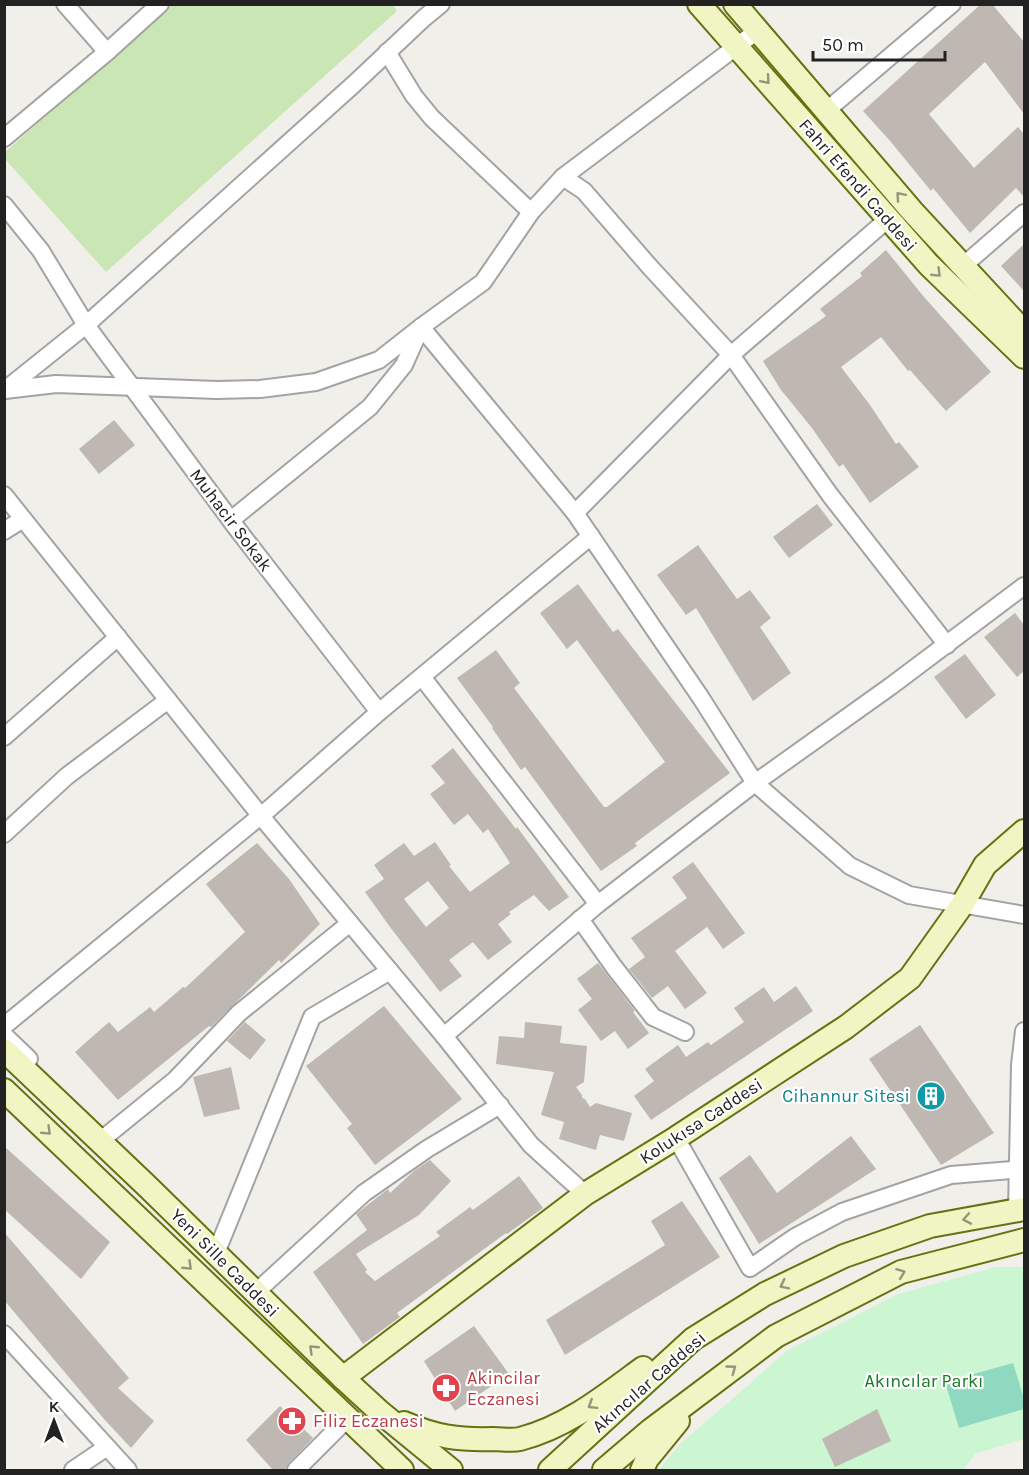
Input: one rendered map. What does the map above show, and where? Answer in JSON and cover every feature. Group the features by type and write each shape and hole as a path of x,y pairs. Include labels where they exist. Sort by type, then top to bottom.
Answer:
{"main road":[{"name":"Fahri Efendi Caddesi","path":"699,4 929,265 1024,357"},
{"name":"Fahri Efendi Caddesi","path":"735,4 912,211 1024,332"},
{"name":"Kolukısa Caddesi","path":"343,1378 585,1194 676,1138 846,1027 910,978 962,905 985,865 1024,831"},
{"name":"Yeni Sille Caddesi","path":"4,1050 105,1138 212,1244 255,1293 343,1378 380,1412 452,1470"},
{"name":"Yeni Sille Caddesi","path":"4,1090 402,1470"},
{"name":"Akıncılar Caddesi","path":"549,1470 693,1339 765,1294 844,1256 930,1226 1021,1209"},
{"name":"Akıncılar Caddesi","path":"604,1470 702,1390 776,1336 901,1272 1024,1240"},
{"path":"380,1412 426,1433 456,1439 519,1439 567,1421 604,1397 661,1354 693,1339"},
{"path":"642,1470 647,1459 702,1390"},
{"path":"370,1440 386,1470"}],"street":[{"path":"65,4 107,52"},
{"path":"4,138 107,52 160,4"},
{"path":"5,390 86,325 441,4"},
{"path":"826,111 952,4"},
{"path":"5,390 56,384 260,389 316,382 379,360 483,282 531,212 563,177 757,31"},
{"path":"387,52 414,96 432,118 531,212"},
{"path":"563,177 584,191 731,355 830,495 947,645"},
{"name":"Muhacir Sokak","path":"4,205 41,251 86,325 231,520 379,712"},
{"path":"963,266 1024,213"},
{"path":"575,513 731,355 888,219"},
{"path":"421,327 575,513 701,698 755,783 850,866 909,895 1024,915"},
{"path":"231,520 370,406 404,365 421,327"},
{"path":"4,495 260,815 444,1036 531,1145 585,1194"},
{"path":"4,531 23,519"},
{"path":"4,1026 260,815 379,712 591,536"},
{"path":"444,1036 598,904 755,783 947,645 1024,586"},
{"path":"4,737 118,637"},
{"path":"422,677 598,904"},
{"path":"4,834 67,776 168,700"},
{"path":"580,920 653,1017 684,1032"},
{"path":"4,1035 105,1138 175,1080 239,1013 350,923"},
{"path":"212,1244 312,1017 390,971"},
{"path":"1021,1209 1020,1065 1024,1031"},
{"path":"255,1293 364,1193 427,1149 500,1106"},
{"path":"676,1138 750,1268 795,1237 842,1212 951,1175 1021,1169"},
{"path":"4,1334 128,1470"},
{"path":"296,1470 347,1419"},
{"path":"73,1470 106,1447"}],"green space":[{"path":"392,4 397,11 106,272 5,159 4,153 171,5"},
{"name":"Akıncılar Parkı","path":"996,1267 1024,1267 1024,1439 975,1454 963,1470 659,1470 682,1442 786,1351 898,1294"},
{"path":"1013,1363 1024,1399 1024,1409 959,1428 945,1382"}],"building":[{"path":"981,4 992,4 1024,42 1024,114 985,62 929,114 974,168 1018,127 1024,134 1024,197 1016,188 970,233 933,188 931,191 863,111"},
{"path":"1024,244 1024,291 1001,266"},
{"path":"886,250 924,297 991,372 946,411 910,370 908,371 881,337 841,367 896,444 899,442 919,467 870,503 843,464 839,467 812,428 781,390 763,361 826,316 820,309 862,276 860,273"},
{"path":"114,420 135,445 99,474 79,449"},
{"path":"817,504 833,525 789,558 773,537"},
{"path":"698,545 737,599 750,590 771,618 760,627 791,673 753,701 696,608 686,615 657,575"},
{"path":"578,584 613,632 618,629 730,773 635,843 637,846 601,871 525,767 521,770 457,678 496,650 520,683 514,688 604,807 665,762 577,640 567,649 540,613"},
{"path":"1015,613 1024,625 1024,671 1017,677 984,637"},
{"path":"965,654 996,695 966,719 934,677"},
{"path":"453,748 516,829 517,827 569,897 549,911 534,895 509,912 511,914 498,924 512,942 488,960 473,942 449,960 462,976 440,992 365,892 384,879 374,865 404,843 414,856 435,842 451,865 449,866 470,892 510,863 488,829 483,833 468,814 454,825 430,794 445,783 431,766","holes":["428,881 449,908 426,927 404,899"]},
{"path":"257,843 289,879 320,924 281,963 279,960 211,1027 209,1026 118,1100 75,1052 109,1022 118,1032 150,1007 154,1012 183,987 185,988 245,932 206,884"},
{"path":"693,862 745,933 723,949 707,927 675,951 707,993 685,1009 668,986 652,998 629,969 645,957 631,938 687,898 672,877"},
{"path":"598,963 649,1033 628,1049 615,1031 601,1041 578,1010 592,999 577,979"},
{"path":"796,986 813,1011 651,1120 634,1096 654,1081 645,1069 678,1045 686,1057 708,1042 711,1045 744,1022 734,1008 764,987 774,1002"},
{"path":"384,1006 462,1099 375,1165 347,1128 352,1124 306,1066"},
{"path":"245,1022 266,1040 250,1060 227,1041"},
{"path":"525,1022 562,1026 560,1043 587,1046 584,1082 576,1087 590,1107 596,1103 632,1113 624,1141 600,1135 596,1150 559,1139 564,1122 541,1115 554,1072 496,1064 499,1036 524,1038"},
{"name":"Cihannur Sitesi","path":"920,1025 994,1133 941,1165 869,1059"},
{"path":"231,1067 240,1109 204,1117 193,1077"},
{"path":"851,1136 876,1169 759,1244 719,1178 750,1155 777,1193"},
{"path":"4,1146 110,1242 81,1279 4,1209"},
{"path":"430,1160 451,1181 419,1215 356,1254 367,1270 365,1272 375,1281 440,1236 436,1232 470,1207 473,1210 519,1176 543,1208 397,1313 400,1317 363,1344 313,1272 367,1230 356,1214 388,1189 390,1193 415,1170"},
{"path":"682,1201 720,1257 565,1355 546,1320 665,1245 651,1221"},
{"path":"4,1232 129,1378 118,1388 154,1421 131,1448 4,1300"},
{"path":"474,1326 509,1374 455,1411 424,1361"},
{"path":"280,1406 313,1438 285,1470 273,1470 246,1440"},
{"path":"877,1409 891,1441 835,1467 822,1439"}],"place":[{"name":"Cihannur Sitesi","path":"931,1096"},
{"name":"Akincilar Eczanesi","path":"446,1388"},
{"name":"Filiz Eczanesi","path":"292,1421"}]}
